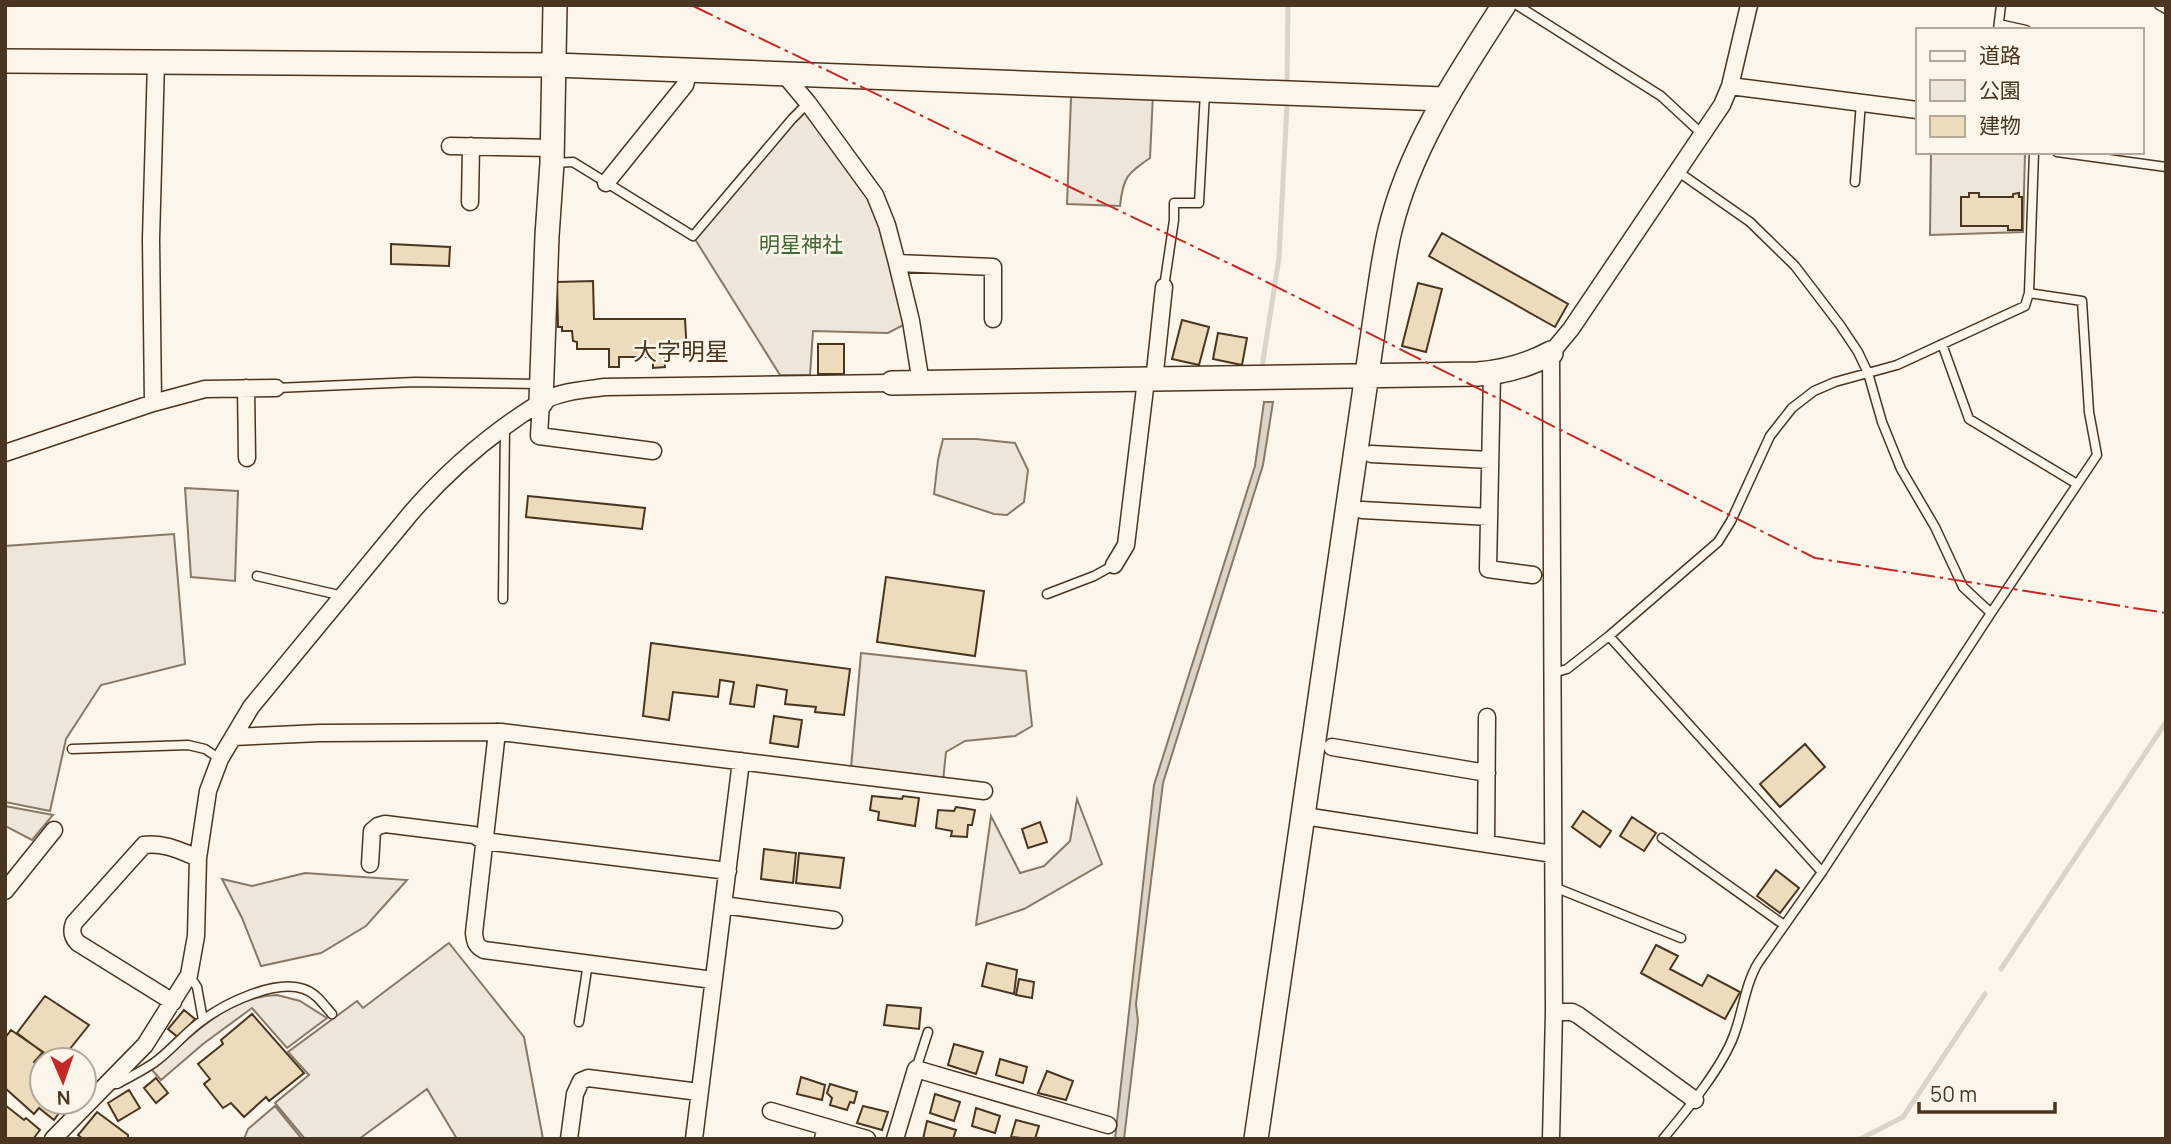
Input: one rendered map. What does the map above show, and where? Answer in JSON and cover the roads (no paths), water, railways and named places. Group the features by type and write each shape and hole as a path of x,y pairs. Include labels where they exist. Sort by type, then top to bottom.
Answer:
{"street":[{"path":"555,5 553,155 539,436 653,451"},
{"path":"1256,1139 1390,229 1414,160 1443,99 1504,5"},
{"path":"53,1139 145,1045 189,975 196,936 198,858 208,791 220,760 251,707 437,483 464,457 542,393 605,387 1492,373 1526,365 1550,353 1572,329 1722,105 1730,86 1749,5"},
{"path":"5,61 555,65 1443,99"},
{"path":"153,403 151,239 156,62"},
{"path":"606,183 685,85 689,70"},
{"path":"783,73 808,103 874,195 887,225 897,263 911,321 921,383"},
{"path":"1730,86 1916,110"},
{"path":"450,146 553,155"},
{"path":"470,202 471,146"},
{"path":"897,263 993,267 993,319"},
{"path":"1114,565 1126,545 1164,287"},
{"path":"1550,353 1554,887 1551,1139"},
{"path":"1492,373 1488,569 1533,575"},
{"path":"246,388 247,458"},
{"path":"5,453 153,403 205,389 276,388"},
{"path":"1371,454 1490,460"},
{"path":"1362,510 1489,517"},
{"path":"1486,844 1487,717"},
{"path":"233,737 320,733 497,732 984,791"},
{"path":"497,732 474,933 478,947 484,950 713,980"},
{"path":"1329,747 1487,773"},
{"path":"694,1139 741,761"},
{"path":"1304,816 1553,854"},
{"path":"370,864 372,831 385,824 474,835 484,841 728,871"},
{"path":"5,891 54,830"},
{"path":"173,1002 78,943 73,938 72,927 144,845 170,847 198,858"},
{"path":"723,905 834,920"},
{"path":"1554,1012 1572,1012 1578,1015 1695,1100"},
{"path":"895,1139 916,1069 1108,1125"},
{"path":"569,1139 575,1094 582,1081 588,1078 699,1092"},
{"path":"771,1111 824,1133 867,1139"}],"lane":[{"path":"1517,5 1661,96 1702,135"},
{"path":"1999,27 2001,5"},
{"path":"2159,5 2166,9"},
{"path":"1164,287 1174,203 1199,203 1205,89"},
{"path":"1855,182 1861,102"},
{"path":"553,155 573,162 693,236 808,103"},
{"path":"1553,673 1567,669 1609,636 1718,542 1731,521 1770,436 1791,408 1814,391 1835,382 1897,365 2020,310 2027,302 2029,293 2034,154"},
{"path":"2072,154 2166,167"},
{"path":"1676,171 1749,222 1795,266 1840,325 1868,373 1882,422 1901,469 1935,527 1964,587 1991,613"},
{"path":"1663,1139 1695,1100 1729,1047 1750,976 1822,872 2097,455 2089,412 2082,301 2029,293"},
{"path":"1942,344 1969,419 2077,484"},
{"path":"276,388 415,382 542,393"},
{"path":"503,599 505,426"},
{"path":"1046,594 1094,576 1114,565"},
{"path":"257,576 343,596"},
{"path":"1609,636 1822,872"},
{"path":"72,749 188,746 205,749 220,760"},
{"path":"1662,838 1784,925"},
{"path":"1554,887 1681,937"},
{"path":"579,1022 588,963"},
{"path":"189,975 197,987 203,1020"},
{"path":"109,1084 117,1084 157,1061 203,1020 236,1001 259,992 278,987 302,988 316,996 332,1014"},
{"path":"916,1069 929,1032"}],"waterway":[{"path":"1287,83 1288,5"},
{"path":"1262,367 1279,258 1287,105"},
{"path":"2001,969 2166,722"},
{"path":"1860,1139 1903,1117 1985,994"}],"district":[{"name":"大字明星","path":"681,350"}],"park label":[{"name":"明星神社","path":"801,244"}]}
